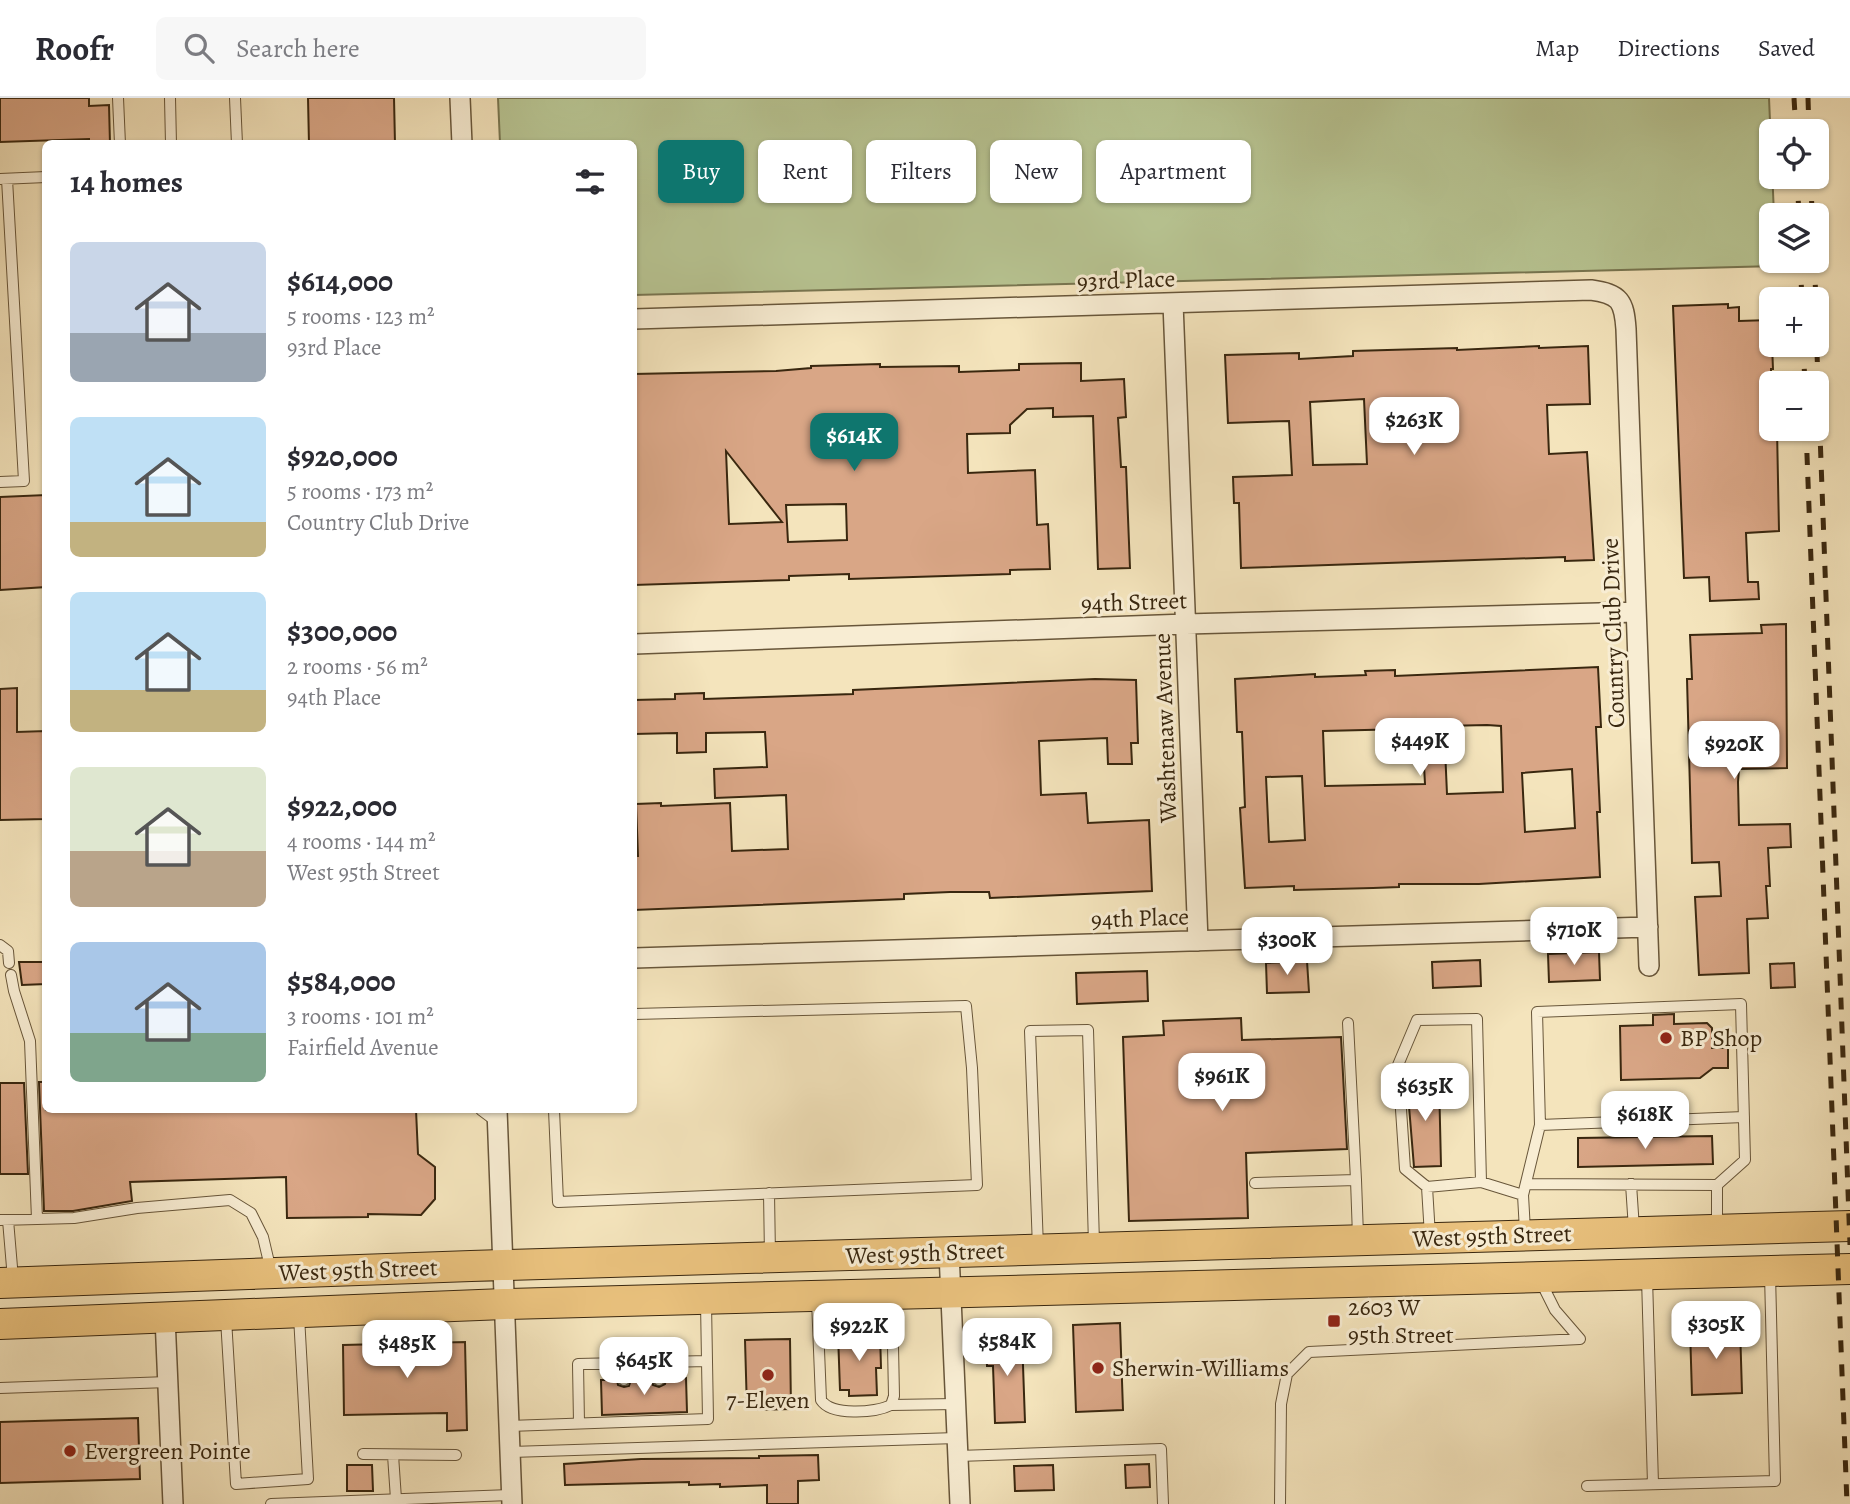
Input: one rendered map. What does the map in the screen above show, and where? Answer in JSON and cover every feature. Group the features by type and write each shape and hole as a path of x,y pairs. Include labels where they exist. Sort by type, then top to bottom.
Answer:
{"main road":[{"name":"West 95th Street","path":"6,1283 503,1265 1850,1226"},
{"name":"West 95th Street","path":"0,1324 504,1304 1850,1269"}],"street":[{"path":"460,98 461,140"},
{"name":"93rd Place","path":"637,318 1591,290 1608,293 1619,299"},
{"name":"Country Club Drive","path":"1619,299 1625,312 1626,329 1649,967"},
{"name":"Washtenaw Avenue","path":"1173,303 1198,941"},
{"name":"94th Street","path":"637,644 1186,624 1636,612"},
{"name":"94th Place","path":"637,958 1648,927"},
{"path":"497,1116 512,1499"},
{"path":"949,1252 960,1504"},
{"path":"165,1317 173,1504"}],"lane":[{"path":"118,98 120,140"},
{"path":"170,98 171,140"},
{"path":"235,98 237,140"},
{"path":"0,482 24,481 4,179 42,177"},
{"path":"0,945 8,951 9,963"},
{"path":"11,975 30,1041 37,1219"},
{"path":"1525,1235 1524,1195 1526,1184 1540,1125 1536,1012 1741,1004 1745,1160 1717,1185 1526,1184"},
{"path":"554,1113 558,1202 977,1185 972,1068 966,1006 637,1014"},
{"path":"1481,1182 1477,1019 1417,1020 1398,1065 1405,1169 1427,1187 1481,1182 1524,1195"},
{"path":"1348,1023 1358,1240"},
{"path":"1038,1250 1030,1031 1087,1030 1094,1248"},
{"path":"1540,1125 1744,1118"},
{"path":"1255,1183 1356,1180"},
{"path":"1631,1184 1635,1232"},
{"path":"1717,1185 1717,1230"},
{"path":"1427,1187 1430,1238"},
{"path":"769,1193 769,1258"},
{"path":"6,1283 4,1220 74,1218 137,1208 230,1200 251,1213 263,1237 271,1273"},
{"path":"1587,1486 1775,1481 1770,1271"},
{"path":"1647,1274 1653,1484"},
{"path":"1279,1504 1281,1404 1287,1374 1309,1352 1580,1339 1555,1310 1538,1277"},
{"path":"891,1405 894,1396 892,1294"},
{"path":"817,1296 821,1401 825,1407 835,1411 880,1410 891,1405 956,1404"},
{"path":"509,1426 579,1423 626,1417 708,1419 706,1299"},
{"path":"226,1315 236,1484 308,1479 299,1312"},
{"path":"579,1423 578,1364 707,1361"},
{"path":"658,1362 659,1380"},
{"path":"623,1363 624,1380"},
{"path":"0,1388 167,1382"},
{"path":"510,1452 958,1447 1161,1449 1163,1504"},
{"path":"363,1454 456,1455"},
{"path":"393,1455 396,1499"},
{"path":"271,1504 396,1499 512,1499"}],"green space":[{"path":"498,98 1769,98 1770,119 1759,119 1759,189 1773,189 1773,203 1759,203 1759,266 637,295 637,140 500,140"}],"building":[{"path":"0,98 89,98 89,106 109,105 110,140 0,142"},
{"path":"308,98 394,98 395,140 309,140"},
{"path":"1728,304 1728,308 1739,307 1739,321 1759,320 1759,357 1773,357 1773,369 1759,371 1759,441 1777,441 1779,531 1746,533 1748,582 1758,582 1759,599 1710,601 1709,577 1684,578 1673,306"},
{"path":"1588,346 1590,404 1547,405 1549,454 1587,452 1594,560 1565,561 1565,557 1241,568 1239,503 1234,503 1233,477 1292,475 1289,421 1228,423 1225,355 1299,353 1299,359 1353,356 1353,351","holes":["1364,399 1367,464 1313,465 1310,402"]},
{"path":"1081,363 1081,381 1124,379 1126,417 1118,418 1121,467 1126,467 1130,568 1098,569 1093,416 1053,417 1053,408 1027,409 1010,425 1010,433 967,434 968,473 1035,470 1037,525 1048,524 1050,569 1010,570 1010,574 849,579 849,574 789,576 789,580 637,585 637,374 776,371 811,366 880,364 880,367 959,366 959,372 1019,370 1019,364","holes":["726,451 782,522 729,524","846,504 847,540 788,542 786,505"]},
{"path":"42,495 42,587 0,590 0,497"},
{"path":"1786,624 1787,768 1739,769 1738,782 1739,825 1790,824 1791,847 1768,848 1768,918 1747,919 1749,973 1699,975 1695,897 1721,896 1719,862 1692,863 1687,679 1692,679 1690,635 1762,633 1761,625"},
{"path":"1598,667 1601,727 1596,727 1600,877 1479,884 1399,884 1399,887 1373,888 1245,888 1240,808 1245,807 1242,732 1237,732 1235,679 1315,674 1315,677 1366,675 1365,671 1395,670 1395,676","holes":["1444,726 1501,726 1503,792 1447,794","1422,729 1425,784 1325,786 1323,731","1572,769 1575,828 1525,832 1522,773","1302,776 1305,840 1269,842 1266,777"]},
{"path":"1095,679 1136,680 1138,743 1131,743 1132,764 1108,764 1107,738 1039,741 1041,795 1086,793 1088,823 1149,820 1152,891 990,898 989,892 950,892 904,894 904,899 637,910 637,804 661,803 661,806 730,803 732,851 788,849 786,795 715,798 714,769 767,767 765,732 706,733 706,752 677,753 677,733 637,734 637,700 675,699 675,694 704,693 704,699 853,694 853,690"},
{"path":"17,688 17,732 42,731 42,819 0,820 0,689"},
{"path":"1599,952 1600,980 1549,982 1548,954"},
{"path":"1480,960 1481,986 1433,988 1432,962"},
{"path":"1307,961 1309,992 1267,993 1266,963"},
{"path":"19,962 42,962 42,984 22,985"},
{"path":"1794,963 1795,987 1771,988 1770,964"},
{"path":"1147,971 1148,1001 1077,1004 1076,973"},
{"name":"BP Shop","path":"1674,1014 1674,1024 1707,1023 1712,1028 1712,1048 1728,1048 1728,1068 1713,1068 1700,1078 1621,1080 1620,1026 1653,1025 1653,1015"},
{"path":"1241,1018 1242,1040 1341,1037 1347,1149 1246,1153 1248,1218 1129,1221 1123,1037 1164,1035 1163,1021"},
{"path":"1439,1081 1441,1166 1414,1167 1407,1082"},
{"path":"39,1082 42,1082 42,1113 416,1113 418,1154 435,1167 435,1199 421,1215 368,1214 368,1217 287,1218 286,1177 130,1182 132,1201 73,1211 44,1211"},
{"path":"0,1083 24,1083 28,1174 0,1174"},
{"path":"1712,1136 1713,1164 1578,1167 1578,1138"},
{"name":"Sherwin-Williams","path":"1120,1323 1123,1410 1076,1412 1073,1325"},
{"path":"1740,1327 1742,1393 1692,1395 1690,1329"},
{"path":"880,1333 881,1368 876,1368 877,1395 849,1396 849,1390 840,1390 838,1334"},
{"path":"1022,1337 1025,1422 995,1423 993,1366 987,1366 986,1338"},
{"name":"7-Eleven","path":"790,1339 791,1409 747,1410 745,1340"},
{"path":"465,1342 467,1430 447,1431 447,1413 344,1415 343,1345"},
{"path":"686,1378 687,1412 602,1415 601,1380 617,1380 618,1385 624,1387 629,1386 631,1380 652,1379 653,1385 659,1387 665,1384 666,1379"},
{"name":"Evergreen Pointe","path":"138,1418 140,1479 0,1483 0,1422"},
{"path":"818,1455 819,1480 798,1481 798,1504 767,1504 767,1485 720,1487 720,1484 689,1485 689,1482 565,1485 564,1464 641,1459"},
{"path":"1149,1464 1150,1487 1126,1488 1125,1465"},
{"path":"347,1465 372,1465 373,1491 347,1491"},
{"path":"1053,1465 1054,1490 1015,1491 1014,1466"}],"railway":[{"path":"1794,98 1795,119"},
{"path":"1808,98 1809,119"},
{"path":"1798,189 1798,203"},
{"path":"1811,189 1812,203"},
{"path":"1801,273 1801,287"},
{"path":"1815,273 1815,287"},
{"path":"1804,357 1804,371"},
{"path":"1817,357 1850,1245"},
{"path":"1806,441 1847,1504"}],"place":[{"name":"BP Shop","path":"1666,1038"},
{"name":"2603 W 95th Street","path":"1334,1321"},
{"name":"Sherwin-Williams","path":"1098,1368"},
{"name":"7-Eleven","path":"768,1375"},
{"name":"Evergreen Pointe","path":"70,1451"}]}
